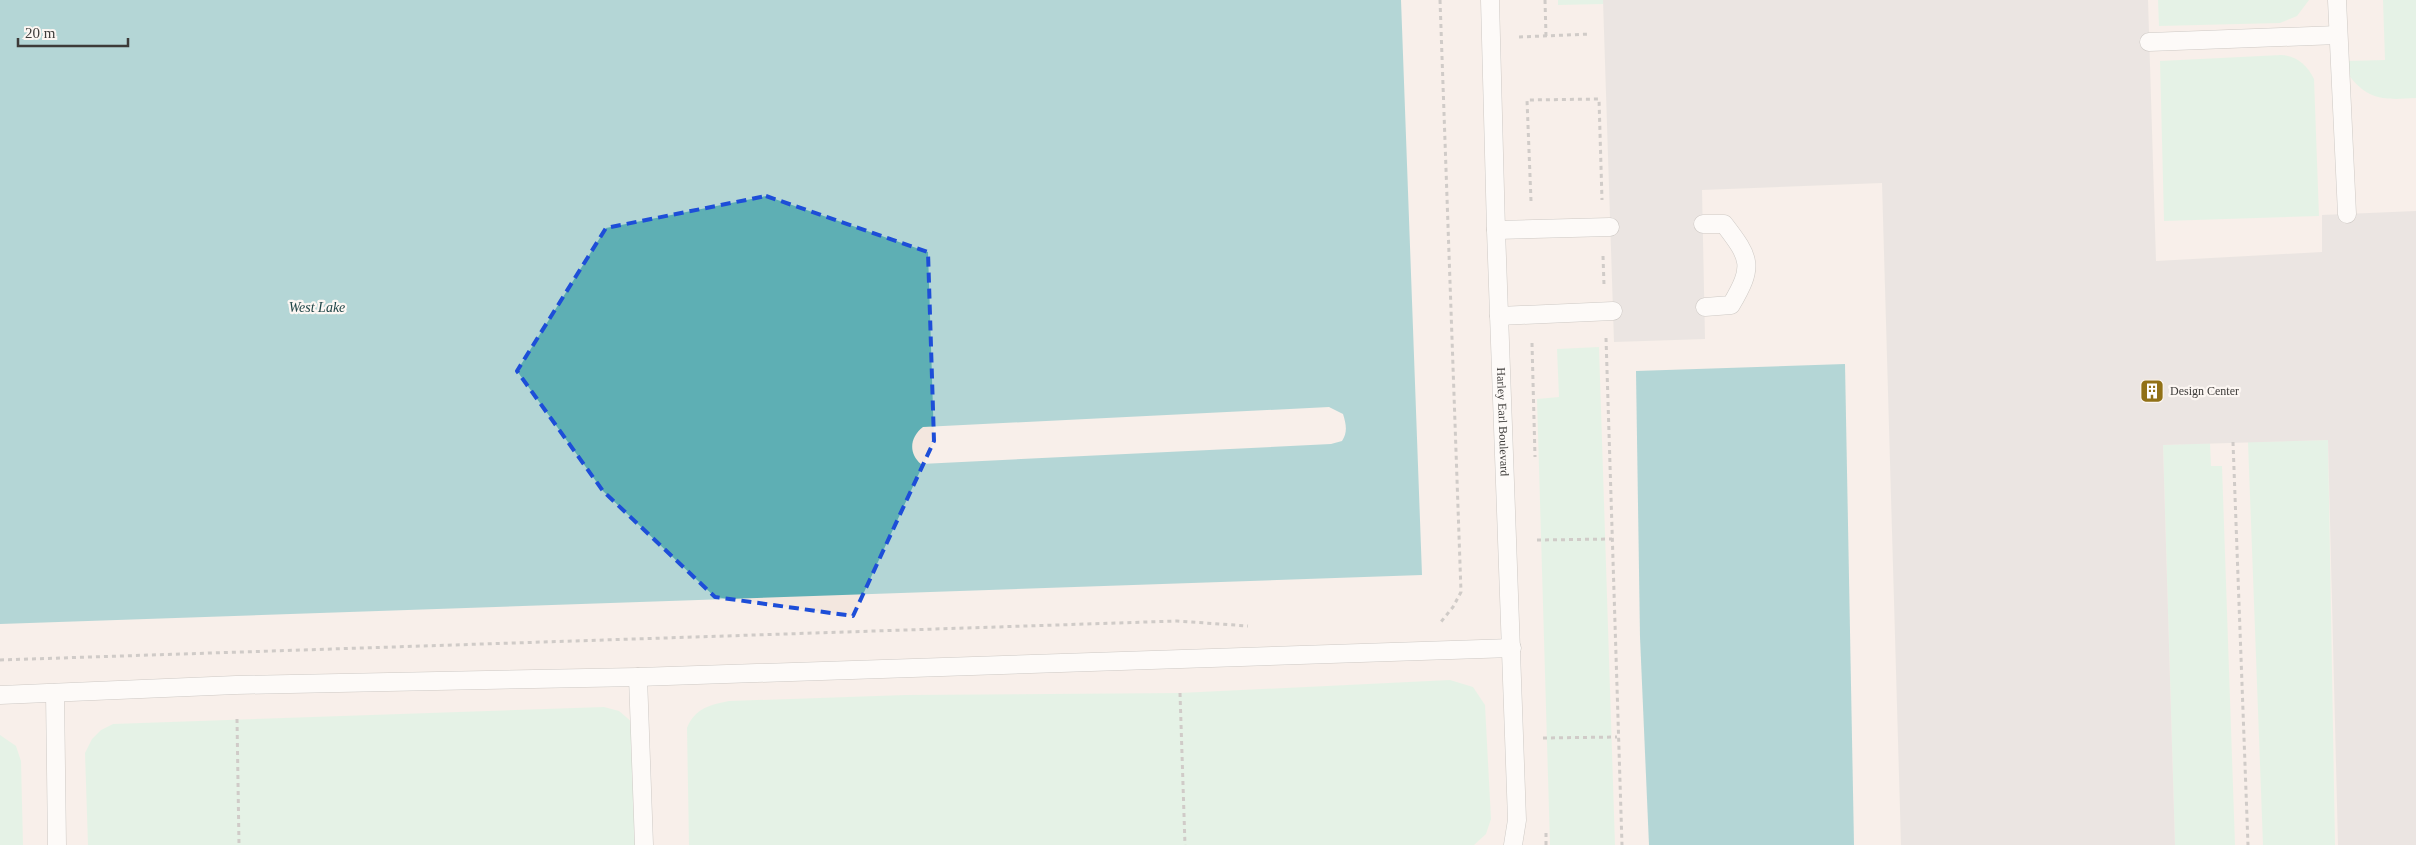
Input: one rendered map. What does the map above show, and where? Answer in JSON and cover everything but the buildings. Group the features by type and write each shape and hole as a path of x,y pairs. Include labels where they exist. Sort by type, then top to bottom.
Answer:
{"lane":[{"name":"Harley Earl Boulevard","path":"1490,0 1496,230 1517,820 1512,845"},
{"path":"2337,0 2347,214"},
{"path":"2149,42 2338,35"},
{"path":"1703,224 1724,224 1739,243 1748,265 1743,284 1731,305 1705,307"},
{"path":"1496,230 1606,227"},
{"path":"1499,316 1609,311"},
{"path":"0,694 236,685 638,676 1512,648"},
{"path":"638,676 644,845"},
{"path":"55,693 57,845"}],"path":[{"path":"1434,626 1441,622 1453,607 1461,592 1440,0"},
{"path":"1545,0 1546,36"},
{"path":"1492,38 1590,34"},
{"path":"1531,203 1527,100 1599,99 1609,311 1612,539 1622,845"},
{"path":"2232,442 2248,845"},
{"path":"1537,540 1612,539"},
{"path":"0,660 1177,621 1255,627"},
{"path":"1180,693 1185,845"},
{"path":"237,718 239,845"},
{"path":"1543,738 1617,737"}],"highlighted area":[{"path":"766,196 928,252 934,441 853,616 715,597 603,491 517,371 606,228"}],"shaded area":[{"path":"0,0 2416,0 2416,845 0,845"}],"green space":[{"path":"1558,0 1603,0 1603,4 1558,5"},
{"path":"2158,0 2309,0 2297,16 2280,23 2159,26"},
{"path":"2383,0 2416,0 2416,98 2395,99 2378,97 2370,94 2355,83 2348,74 2348,61 2385,60"},
{"path":"2281,55 2297,59 2308,69 2314,79 2319,216 2164,221 2160,61"},
{"path":"1599,347 1615,845 1550,845 1537,399 1559,397 1557,349"},
{"path":"2328,440 2335,845 2263,845 2248,442"},
{"path":"2210,443 2211,466 2222,466 2235,845 2175,845 2163,445"},
{"path":"1450,680 1473,687 1485,705 1491,819 1486,834 1474,845 689,845 687,728 694,716 704,708 722,702 905,695 1180,693"},
{"path":"604,707 619,711 632,722 638,845 88,845 85,753 92,739 101,730 113,724"},
{"path":"0,735 16,746 21,761 23,845 0,845"}],"water":[{"name":"West Lake","path":"0,0 1401,0 1422,575 0,624","holes":["1329,407 1343,414 1346,428 1344,438 1342,441 1331,444 921,464 912,450 915,435 923,427"]},
{"path":"1845,364 1854,845 1649,845 1640,637 1636,371"}],"place":[{"name":"Design Center","path":"2152,391"}]}
